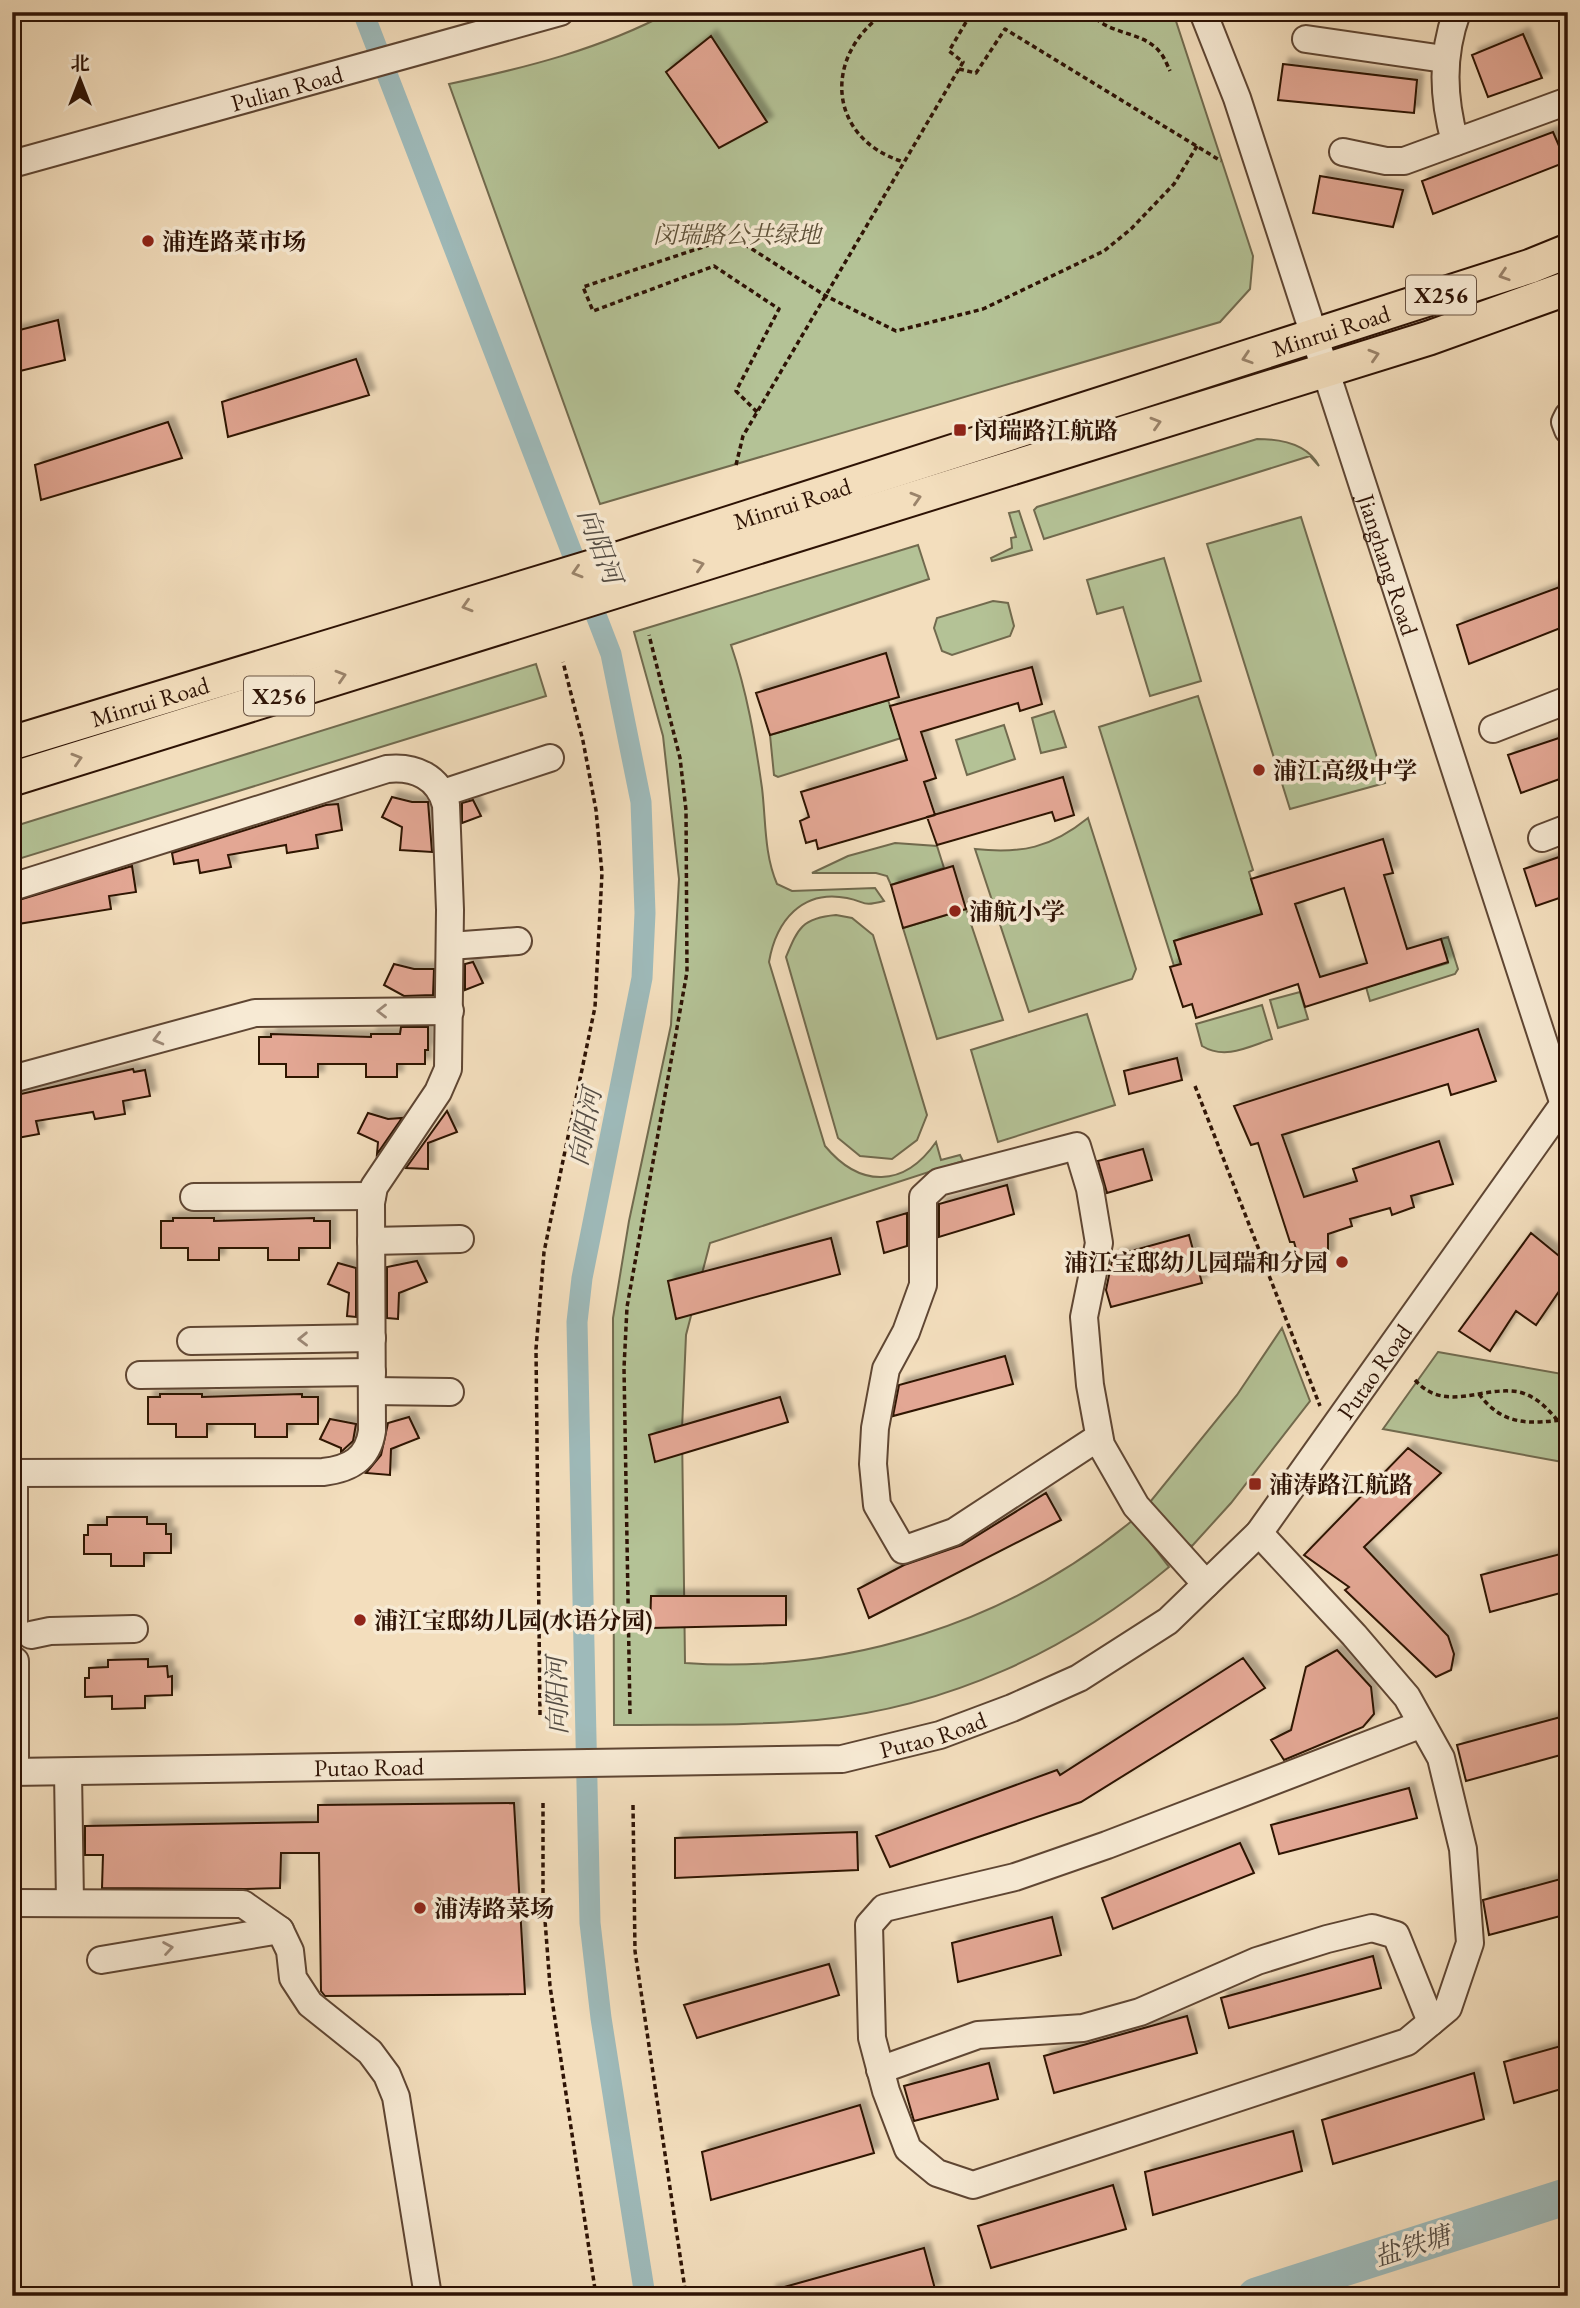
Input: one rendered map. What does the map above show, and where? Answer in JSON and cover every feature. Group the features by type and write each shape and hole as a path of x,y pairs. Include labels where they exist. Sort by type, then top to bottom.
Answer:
{"main road":[{"name":"Minrui Road","path":"627,572 1312,337 1531,266 1568,251"},
{"name":"Minrui Road","path":"12,743 539,599 1326,370 1568,288"},
{"name":"Minrui Road","path":"12,779 539,599"}],"street":[{"name":"Pulian Road","path":"12,164 435,49 560,12"},
{"name":"Jianghang Road","path":"1203,12 1237,98 1312,337 1326,370 1566,1106"},
{"path":"1455,142 1446,100 1444,59 1457,12"},
{"path":"1306,39 1444,59"},
{"path":"1343,152 1386,161 1404,161 1568,101"},
{"path":"1568,416 1565,422 1568,430"},
{"path":"1493,729 1568,700"},
{"path":"443,793 550,758"},
{"path":"12,887 387,769 413,769 436,784 443,793 450,946 450,1052 444,1081 380,1174 372,1196 370,1444 358,1460 338,1471 13,1473 19,1628 33,1642 28,1655 14,1660 13,1772"},
{"path":"1542,838 1568,828"},
{"path":"450,946 518,941"},
{"path":"12,1079 254,1013 450,1011"},
{"name":"Putao Road","path":"13,1772 842,1759 940,1735 1079,1678 1168,1621 1259,1533 1329,1430 1566,1106"},
{"path":"1099,1437 954,1532 903,1550 877,1505 873,1465 875,1428 886,1369 906,1332 923,1285 923,1197 939,1182 1077,1146 1090,1189 1099,1243 1084,1317 1090,1385 1099,1437 1136,1506 1206,1584"},
{"path":"194,1197 372,1196"},
{"path":"371,1241 460,1239"},
{"path":"191,1341 372,1338"},
{"path":"140,1375 372,1382 450,1392"},
{"path":"1259,1533 1354,1635 1407,1697 1441,1758 1463,1849 1470,1943 1448,2008 1407,2042 973,2185 937,2173 908,2149 880,2070 872,2038 869,1925 884,1908 1015,1877 1422,1724"},
{"path":"19,1628 134,1629"},
{"path":"68,1772 70,1902"},
{"path":"12,1903 243,1903 280,1930 290,1951 293,1978 310,2004 370,2052 387,2075 396,2097 428,2296"},
{"path":"880,2070 978,2035 1083,2028 1140,2012 1257,1961 1372,1928 1396,1935 1431,2022"},
{"path":"100,1960 280,1930"}],"path":[{"path":"886,12 856,38 844,67 842,103 848,120 864,143 882,156 904,162"},
{"path":"736,465 743,436 963,62 949,51 972,12"},
{"path":"1090,12 1097,22 1120,33 1142,39 1158,50 1170,71"},
{"path":"959,69 976,73 1004,29 1221,161"},
{"path":"757,412 736,391 779,309 714,266 593,311 583,287 733,237 825,296 896,331 983,309 1104,251 1174,184 1197,146"},
{"path":"629,1714 624,1368 627,1307 687,972 686,810 680,758 649,635"},
{"path":"540,1715 536,1349 544,1252 595,1007 602,873 596,810 583,741 563,662"},
{"path":"1195,1086 1329,1430"},
{"path":"1415,1380 1422,1388 1442,1398 1521,1392 1540,1401 1558,1420"},
{"path":"1479,1394 1497,1412 1521,1424 1568,1419"},
{"path":"543,1803 543,1894 550,1986 596,2296"},
{"path":"633,1805 635,1951 686,2296"}],"green space":[{"name":"闵瑞路公共绿地","path":"670,12 1173,12 1253,256 1250,289 1220,322 600,504 449,84 590,47"},
{"path":"1257,439 1284,441 1300,447 1314,458 1319,466 1310,456 1044,539 1034,510 1037,507"},
{"path":"1019,511 1032,550 992,561 991,558 1012,548 1011,538 1016,537 1009,513"},
{"path":"1301,517 1385,783 1290,809 1207,544"},
{"path":"918,545 929,579 731,645 742,680 753,734 768,849 777,884 792,891 875,888 884,901 867,904 831,896 804,903 785,921 778,933 769,962 825,1146 853,1170 882,1177 896,1175 910,1168 936,1142 941,1160 960,1155 963,1161 710,1243 686,1335 682,1429 685,1663 746,1664 806,1660 865,1650 923,1634 979,1613 1033,1587 1085,1556 1133,1520 1169,1567 1090,1625 1048,1649 960,1688 913,1702 866,1713 792,1722 614,1725 613,1318 629,1221 671,1025 679,879 663,736 634,632"},
{"path":"1164,558 1201,681 1150,696 1123,607 1097,614 1087,580"},
{"path":"993,601 1008,603 1014,626 1010,636 952,655 942,651 934,628 937,618"},
{"path":"536,664 546,696 12,861 12,827"},
{"path":"1198,696 1253,870 1249,872 1262,914 1174,941 1181,964 1174,966 1099,727"},
{"path":"888,700 901,738 778,777 774,775 770,735"},
{"path":"1054,711 1066,747 1041,753 1032,718"},
{"path":"1004,725 1015,759 967,775 956,740"},
{"path":"1088,818 1136,969 1132,979 1029,1012 975,849 1035,847 1061,836"},
{"path":"895,843 937,846 944,868 891,885 887,876 876,873 812,873 848,856"},
{"path":"966,909 1003,1020 937,1039 903,928"},
{"path":"825,916 852,918 873,935 927,1115 917,1140 892,1159 860,1156 838,1138 786,957 803,926"},
{"path":"1448,937 1458,969 1455,974 1370,1001 1366,987 1448,963 1441,939"},
{"path":"1300,992 1308,1019 1278,1028 1270,1000"},
{"path":"1262,1005 1272,1039 1228,1052 1202,1046 1196,1024"},
{"path":"1087,1014 1115,1105 998,1142 971,1050"},
{"path":"1282,1328 1310,1401 1231,1503 1192,1546 1181,1542 1150,1502 1237,1395"},
{"path":"1438,1352 1568,1375 1568,1463 1383,1429"}],"building":[{"path":"1523,34 1542,78 1488,97 1472,55"},
{"path":"711,36 767,122 719,148 666,72"},
{"path":"1283,64 1417,80 1414,113 1278,100"},
{"path":"1553,132 1566,162 1433,214 1422,181"},
{"path":"1320,176 1403,190 1393,227 1313,213"},
{"path":"58,320 65,360 12,373 12,332"},
{"path":"356,359 369,395 228,437 222,402"},
{"path":"168,422 182,458 41,500 35,465"},
{"path":"1568,584 1568,625 1469,664 1457,625"},
{"path":"886,653 899,697 770,735 756,693"},
{"path":"1032,667 1042,704 1020,711 1018,703 921,732 936,778 924,782 935,815 818,849 816,840 806,843 800,821 809,817 801,792 907,760 890,706"},
{"path":"1568,735 1568,776 1521,793 1508,755"},
{"path":"1063,777 1074,815 1055,821 1052,812 937,845 927,817"},
{"path":"392,797 412,802 428,802 432,852 400,850 402,827 382,817"},
{"path":"473,800 481,816 462,823 462,803"},
{"path":"338,804 342,830 316,835 318,848 287,853 286,845 228,855 231,867 200,873 198,860 174,864 172,853 326,805"},
{"path":"1383,839 1393,873 1384,875 1407,949 1441,939 1448,962 1305,1007 1298,984 1196,1018 1192,1004 1183,1007 1170,967 1181,964 1174,941 1262,914 1251,879","holes":["1344,888 1367,963 1320,977 1295,904"]},
{"path":"1568,854 1568,895 1536,906 1524,869"},
{"path":"132,866 136,892 109,896 111,909 12,925 12,902"},
{"path":"953,866 966,909 903,928 891,885"},
{"path":"473,962 483,983 465,990 465,964"},
{"path":"394,964 414,969 434,969 433,995 404,996 384,985"},
{"path":"401,1027 428,1027 428,1050 425,1050 425,1064 397,1064 397,1077 366,1077 366,1064 318,1064 318,1077 286,1077 286,1064 259,1064 259,1037 271,1037 271,1034 371,1037 371,1034 400,1034"},
{"path":"1478,1029 1496,1081 1451,1095 1448,1084 1282,1135 1304,1197 1357,1181 1353,1169 1439,1141 1453,1184 1411,1196 1414,1207 1392,1215 1390,1208 1350,1219 1352,1226 1328,1234 1328,1256 1314,1264 1299,1259 1294,1242 1290,1242 1258,1143 1251,1145 1234,1106"},
{"path":"1177,1058 1182,1080 1129,1094 1124,1071"},
{"path":"133,1069 134,1072 145,1070 150,1096 123,1101 125,1114 95,1119 93,1112 36,1121 39,1134 12,1139 12,1096"},
{"path":"447,1111 457,1132 428,1143 428,1169 406,1168"},
{"path":"368,1113 388,1119 402,1118 377,1154 378,1142 358,1133"},
{"path":"1143,1149 1152,1180 1107,1193 1098,1161"},
{"path":"1007,1185 1014,1214 939,1237 939,1204"},
{"path":"907,1213 907,1246 884,1253 877,1222"},
{"path":"173,1218 214,1218 214,1221 314,1218 314,1221 330,1221 330,1248 299,1248 299,1260 268,1260 268,1248 219,1248 219,1260 188,1260 188,1248 161,1248 161,1221 173,1221"},
{"path":"1531,1233 1564,1260 1568,1278 1536,1325 1516,1311 1490,1351 1459,1331"},
{"path":"1189,1235 1202,1283 1111,1307 1106,1290 1113,1256"},
{"path":"831,1238 840,1274 676,1319 668,1281"},
{"path":"417,1261 427,1282 399,1293 398,1319 387,1318 387,1267"},
{"path":"338,1263 356,1268 356,1317 347,1316 349,1293 328,1284"},
{"path":"1005,1356 1013,1384 893,1416 899,1385"},
{"path":"160,1394 202,1394 202,1397 302,1394 302,1397 318,1397 318,1424 287,1424 287,1437 255,1437 255,1424 207,1424 207,1437 176,1437 176,1424 148,1424 148,1397 160,1397"},
{"path":"780,1397 788,1422 655,1462 649,1435"},
{"path":"409,1417 419,1438 391,1449 390,1475 366,1473 381,1455 388,1423"},
{"path":"330,1419 356,1424 353,1441 341,1452 341,1448 320,1439"},
{"path":"1408,1448 1441,1473 1364,1547 1448,1636 1454,1654 1451,1670 1436,1677 1345,1590 1349,1587 1304,1555"},
{"path":"1046,1493 1061,1520 869,1618 858,1589 904,1565 962,1545"},
{"path":"107,1517 147,1517 147,1524 166,1524 166,1534 171,1534 171,1553 144,1553 144,1566 111,1566 111,1554 84,1554 84,1535 88,1535 88,1525 107,1525"},
{"path":"1568,1552 1568,1591 1490,1612 1481,1575"},
{"path":"651,1596 786,1596 786,1625 650,1628"},
{"path":"1337,1650 1371,1687 1374,1714 1363,1727 1284,1760 1271,1740 1291,1730 1306,1667"},
{"path":"1243,1658 1265,1688 1081,1802 890,1867 876,1836 1057,1770 1060,1775"},
{"path":"148,1659 148,1667 167,1666 168,1677 172,1676 172,1695 145,1696 145,1708 112,1709 112,1696 85,1697 85,1678 89,1678 89,1668 108,1667 108,1660"},
{"path":"1568,1715 1568,1753 1466,1781 1457,1745"},
{"path":"1409,1788 1417,1818 1279,1854 1271,1825"},
{"name":"浦涛路菜场","path":"514,1803 525,1994 325,1996 321,1991 319,1853 281,1853 280,1888 246,1889 102,1888 103,1855 85,1855 85,1826 318,1822 318,1805"},
{"path":"857,1832 858,1870 675,1878 675,1838"},
{"path":"1240,1843 1254,1873 1113,1929 1102,1898"},
{"path":"1568,1877 1568,1914 1489,1935 1483,1900"},
{"path":"1052,1917 1061,1955 958,1982 952,1943"},
{"path":"1373,1956 1381,1988 1229,2028 1221,1998"},
{"path":"829,1964 839,1995 697,2038 684,2005"},
{"path":"1187,2016 1197,2053 1054,2093 1044,2056"},
{"path":"1568,2044 1568,2087 1514,2103 1504,2062"},
{"path":"989,2063 998,2099 914,2121 904,2086"},
{"path":"1474,2073 1484,2119 1333,2164 1322,2120"},
{"path":"860,2105 874,2153 711,2200 702,2152"},
{"path":"1293,2131 1302,2171 1153,2215 1145,2172"},
{"path":"1113,2185 1126,2229 991,2268 978,2226"},
{"path":"924,2248 935,2289 911,2296 771,2296 770,2291"}],"waterway":[{"name":"向阳河","path":"363,12 611,654 641,802 645,913 642,978 582,1278 577,1322 590,1923 601,2018 645,2296"},
{"name":"盐铁塘","path":"1256,2296 1568,2196"}],"place":[{"name":"浦连路菜市场","path":"148,241"},
{"name":"闵瑞路江航路","path":"960,430"},
{"name":"浦江高级中学","path":"1259,770"},
{"name":"浦航小学","path":"955,911"},
{"name":"浦江宝邸幼儿园瑞和分园","path":"1342,1262"},
{"name":"浦涛路江航路","path":"1255,1484"},
{"name":"浦江宝邸幼儿园(水语分园)","path":"360,1620"},
{"name":"浦涛路菜场","path":"420,1908"}]}
